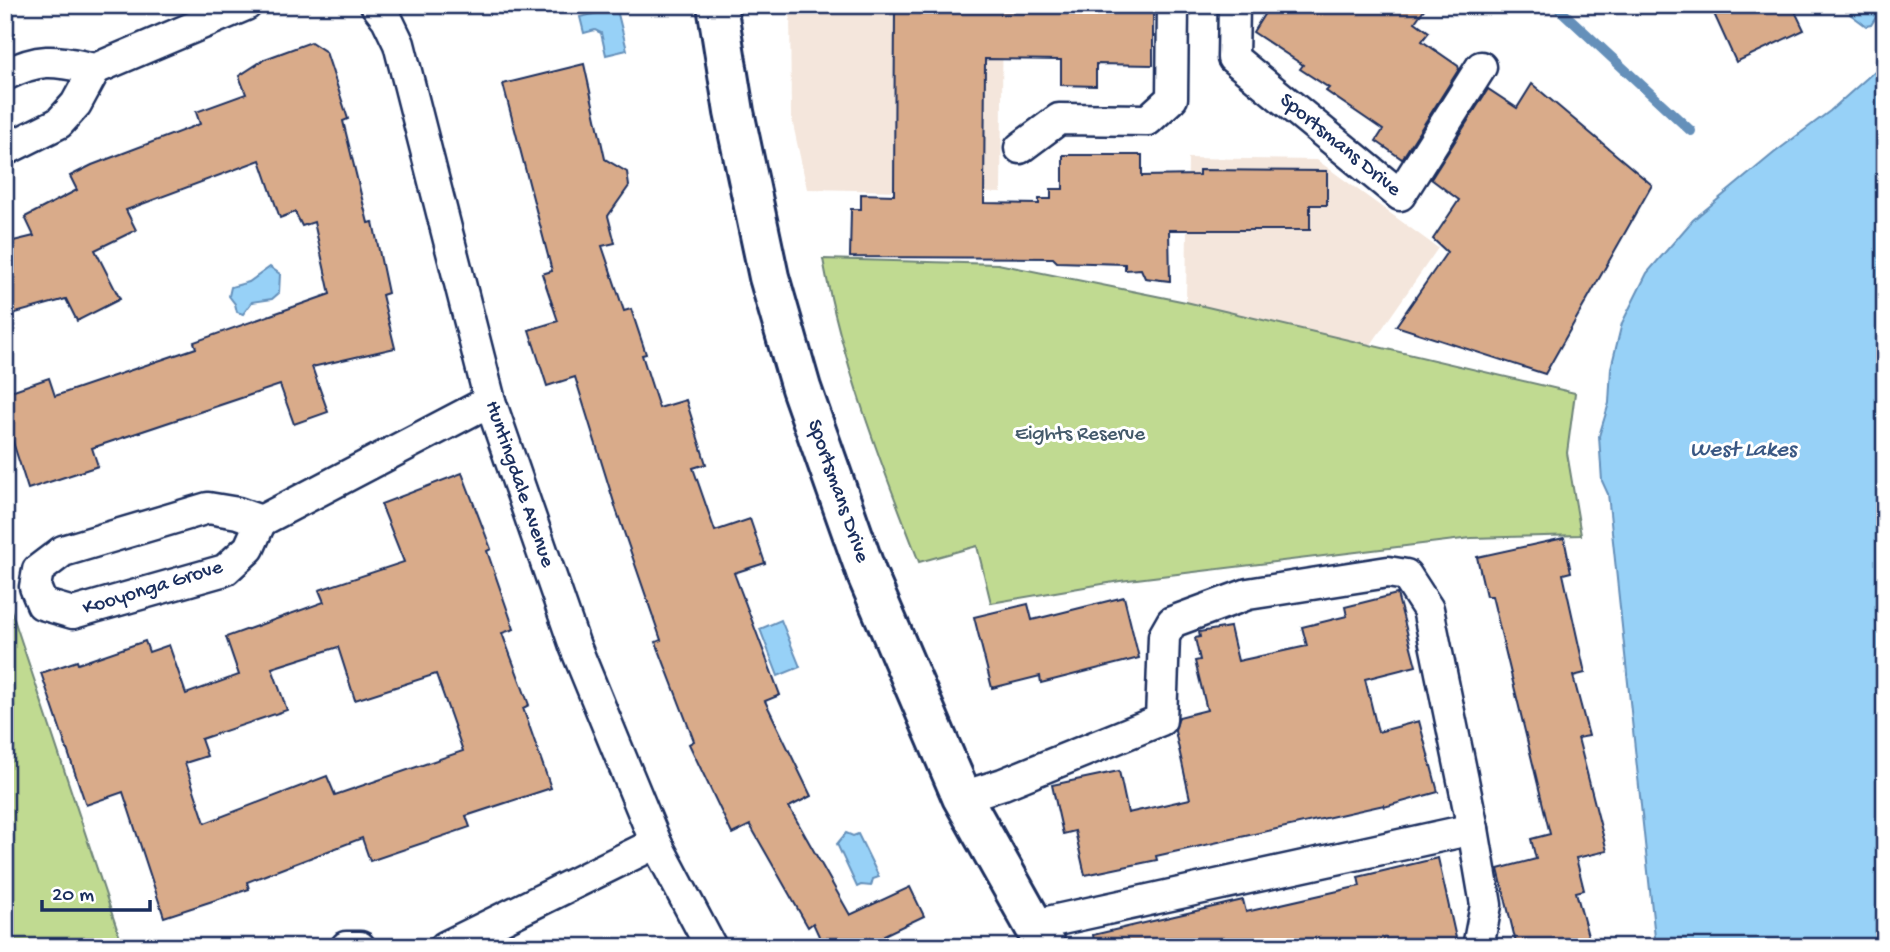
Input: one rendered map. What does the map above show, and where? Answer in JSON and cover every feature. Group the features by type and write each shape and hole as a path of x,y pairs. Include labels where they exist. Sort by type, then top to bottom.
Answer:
{"street":[{"path":"5,75 29,63 55,61 95,69 246,5"},
{"name":"Huntingdale Avenue","path":"376,5 387,19 399,44 489,401 575,646 656,843 710,947"},
{"name":"Sportsmans Drive","path":"717,5 734,112 769,277 801,388 867,575 962,797 1040,936"},
{"path":"1020,148 1059,119 1148,120 1172,98 1173,5"},
{"name":"Sportsmans Drive","path":"1234,5 1233,58 1400,195 1481,67"},
{"path":"5,150 59,123 76,104 95,69"},
{"path":"261,521 489,401"},
{"name":"Kooyonga Grove","path":"208,508 238,513 261,521 250,548 225,570 73,613 42,604 34,587 38,570 63,551 208,508"},
{"path":"962,797 1003,784 1161,720 1164,636 1172,622 1248,594 1388,572 1406,575 1428,609 1473,829 1486,905 1478,947"},
{"path":"1040,936 1473,829"},
{"path":"445,947 656,843"},
{"path":"346,947 360,947"}],"shaded area":[{"path":"790,5 1003,5 1001,193 807,189 791,115"},
{"path":"1188,158 1317,160 1438,248 1370,346 1186,302"}],"green space":[{"name":"Eights Reserve","path":"823,259 998,264 1186,302 1575,393 1567,453 1581,535 1471,538 1120,581 991,603 977,546 919,562 852,375"},
{"path":"5,592 123,947 5,947"}],"water":[{"path":"1851,5 1884,5 1871,25 1866,26 1850,14"},
{"path":"611,10 618,14 627,50 606,55 601,33 595,30 584,33 580,17"},
{"name":"West Lakes","path":"1885,62 1885,947 1656,947 1608,494 1602,481 1599,436 1609,403 1611,368 1622,323 1647,273 1693,220 1830,111"},
{"path":"270,267 280,274 279,293 272,299 252,302 243,314 237,312 229,296 231,287 249,282"},
{"path":"781,620 800,667 778,676 760,629"},
{"path":"846,833 853,836 858,834 879,877 873,879 871,886 857,887 837,844"}],"building":[{"path":"895,5 986,5 986,11 1153,13 1153,65 1096,64 1096,86 1061,85 1061,60 985,59 984,203 1039,204 1039,199 1051,199 1051,189 1063,189 1063,155 1142,155 1142,176 1199,175 1199,170 1327,171 1327,205 1310,205 1310,230 1169,230 1170,281 1145,278 1141,269 1125,270 1125,264 1057,262 1053,258 850,257 851,209 861,209 861,194 894,195"},
{"path":"1270,5 1427,5 1415,22 1429,32 1422,41 1459,69 1402,159 1376,141 1383,130 1326,91 1329,88 1300,69 1303,65 1253,32"},
{"path":"1710,5 1792,5 1804,30 1736,62"},
{"path":"311,42 326,52 348,119 343,121 368,223 373,222 388,293 382,295 395,348 312,367 328,412 294,424 280,385 92,448 98,466 28,489 11,436 5,438 5,393 49,378 55,396 196,348 194,342 330,294 314,222 302,226 295,212 280,218 260,160 126,210 136,230 95,250 120,299 77,321 66,299 5,316 5,243 34,236 25,217 77,190 70,176 200,124 196,112 246,94 239,76 265,59"},
{"path":"584,64 605,159 627,172 629,186 608,216 615,243 602,246 624,311 631,309 646,354 642,355 659,408 686,400 706,464 693,468 715,531 750,519 765,563 734,573 780,695 765,701 811,796 789,807 850,915 910,887 924,916 884,935 889,947 824,947 813,923 808,927 750,825 732,834 689,744 694,741 656,642 661,640 575,377 547,386 529,330 558,321 542,274 552,271 503,84"},
{"path":"1532,84 1652,185 1545,374 1396,326 1447,252 1433,239 1459,200 1431,179 1488,89 1517,108"},
{"path":"462,473 491,549 487,551 514,629 502,633 529,705 523,708 551,788 466,816 470,827 370,861 362,838 247,882 249,889 164,917 123,792 86,805 41,673 77,661 78,664 145,641 149,652 169,645 186,694 239,675 226,637 324,602 319,590 404,562 381,504","holes":["338,647 355,700 436,674 463,751 335,795 327,776 205,823 185,763 207,756 201,739 287,710 272,668"]},
{"path":"1564,538 1571,572 1563,574 1585,673 1573,676 1589,736 1578,738 1607,851 1576,858 1584,890 1576,892 1591,947 1517,947 1498,869 1536,859 1531,839 1550,834 1492,596 1486,596 1477,557"},
{"path":"1397,594 1416,666 1365,679 1378,732 1419,721 1438,792 1384,807 1156,856 1157,860 1085,875 1075,831 1063,834 1052,785 1119,771 1128,813 1190,799 1175,731 1179,717 1207,710 1195,661 1200,660 1195,638 1200,637 1199,632 1230,627 1238,661 1307,646 1302,627 1347,616 1345,607"},
{"path":"1124,597 1139,658 1041,683 1040,676 992,688 974,617 1028,604 1032,620"},
{"path":"1438,858 1458,947 1095,947 1093,935 1243,900 1246,912 1360,886 1358,877"}],"waterway":[{"path":"1555,5 1691,131"}]}
